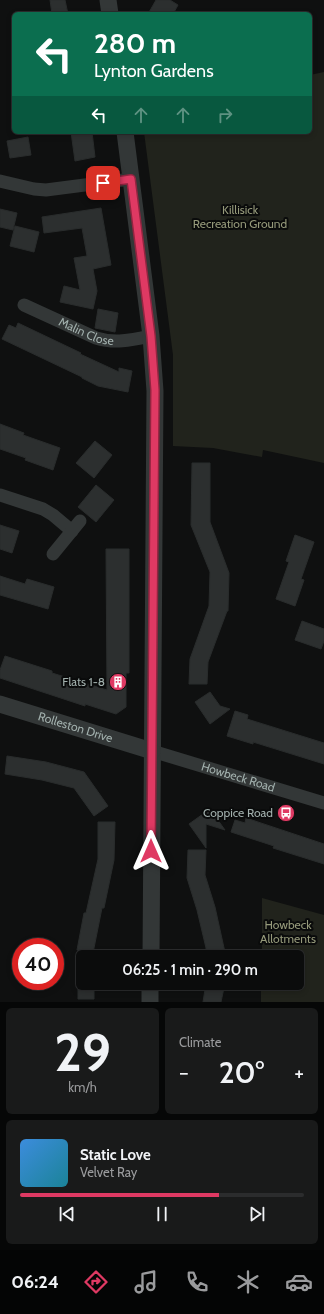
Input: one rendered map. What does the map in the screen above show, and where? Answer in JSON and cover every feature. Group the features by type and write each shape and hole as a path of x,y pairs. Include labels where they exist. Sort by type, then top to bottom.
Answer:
{"street":[{"path":"108,0 110,12"},
{"path":"125,134 151,336 155,390 150,950"},
{"path":"0,181 34,189 46,190 131,179"},
{"name":"Malin Close","path":"24,305 106,342 123,342 151,336"},
{"path":"0,495 43,509 53,515 72,531"},
{"path":"53,554 80,521"},
{"name":"Rolleston Drive","path":"0,704 152,751"},
{"name":"Howbeck Road","path":"152,751 324,803"},
{"path":"150,990 150,1002"}],"green space":[{"name":"Killisick Recreation Ground","path":"324,72 324,463 263,450 262,457 213,448 173,446 173,355 144,134 312,134 312,75"},
{"name":"Howbeck Allotments","path":"262,898 324,915 324,1002 261,1002 261,990 304,990 304,950 262,950"}],"building":[{"path":"50,0 65,0 68,12 52,12"},
{"path":"156,0 170,0 178,5 174,12 149,12"},
{"path":"71,134 92,134 95,157 75,161"},
{"path":"28,137 31,155 10,158 7,141"},
{"path":"101,208 111,265 93,269 97,291 93,309 60,302 64,286 80,290 74,258 87,256 82,228 44,233 42,217"},
{"path":"0,209 17,213 13,230 0,227"},
{"path":"15,226 39,232 34,252 10,246"},
{"path":"98,309 118,313 115,332 95,328"},
{"path":"18,323 119,372 119,368 132,371 128,392 98,386 2,339 9,325 16,328"},
{"path":"0,424 24,433 23,435 60,448 53,470 25,460 26,458 0,449"},
{"path":"95,441 112,455 94,478 76,463"},
{"path":"192,463 210,463 210,522 229,573 228,611 208,662 207,684 189,684 190,659 209,606 210,572 191,525"},
{"path":"96,485 114,500 96,522 78,507"},
{"path":"0,525 19,531 12,553 0,549"},
{"path":"295,535 314,542 301,579 304,580 295,606 276,599 289,562 286,561"},
{"path":"106,549 129,549 129,673 126,673 126,707 116,714 85,704 85,706 0,678 0,670 5,656 52,671 52,673 107,690"},
{"path":"0,576 25,584 27,579 54,587 48,609 0,595"},
{"path":"302,621 324,629 324,641 321,649 295,640"},
{"path":"210,692 220,706 230,709 210,724 195,702"},
{"path":"235,711 248,715 247,719 324,743 324,764 253,742 253,744 227,736"},
{"path":"7,756 46,762 84,772 108,806 94,816 74,788 42,780 5,774"},
{"path":"210,809 225,830 206,824 206,848 189,824"},
{"path":"246,818 324,844 324,864 273,848 274,846 231,832 235,820 245,823"},
{"path":"98,822 115,822 114,860 94,950 77,950 84,913 86,913 98,859"},
{"path":"188,850 206,850 205,875 215,907 224,950 206,950 197,910 187,878"},
{"path":"78,990 94,990 94,999 78,999"},
{"path":"205,990 224,990 221,1002 203,1002"}],"place":[{"name":"Flats 1-8","path":"118,682"},
{"name":"Coppice Road","path":"286,813"}],"route":[{"path":"103,183 131,179 151,336 155,390 151,851"}]}
